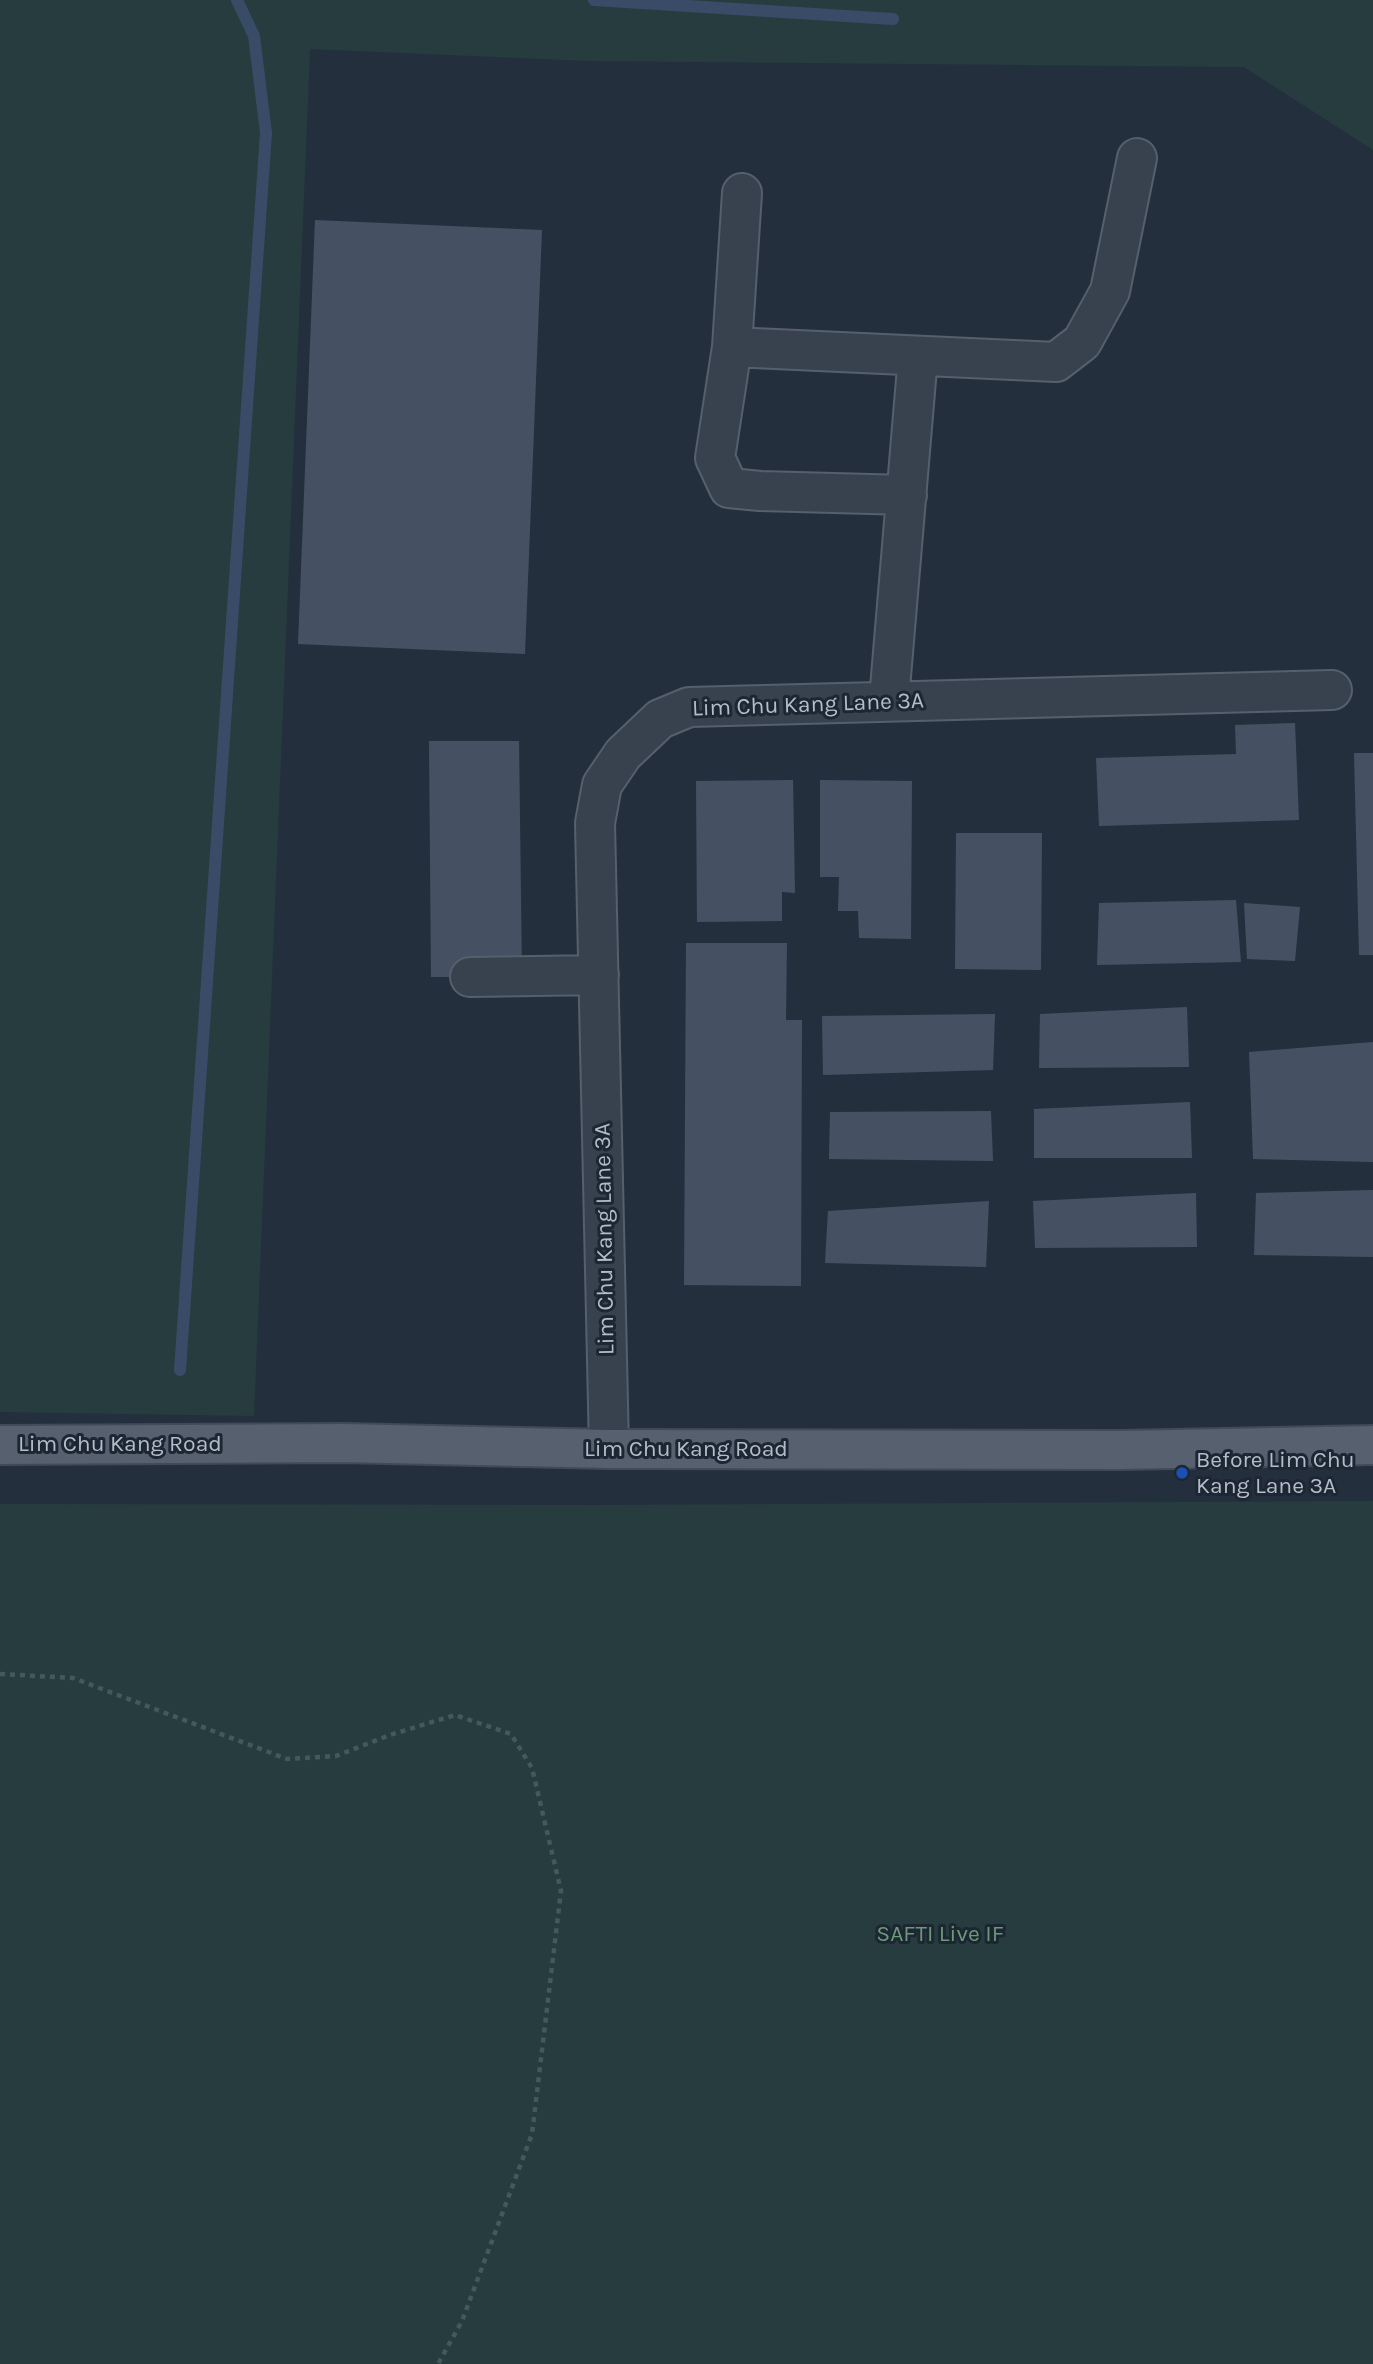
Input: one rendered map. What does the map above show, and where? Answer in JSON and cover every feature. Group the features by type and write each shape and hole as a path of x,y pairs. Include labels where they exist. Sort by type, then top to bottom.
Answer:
{"main road":[{"name":"Lim Chu Kang Road","path":"0,1445 344,1443 609,1449 1122,1450 1373,1445"}],"lane":[{"path":"732,347 1056,362 1082,342 1110,291 1137,158"},
{"path":"742,193 732,347 715,458 729,488 907,495"},
{"path":"889,700 918,356"},
{"name":"Lim Chu Kang Lane 3A","path":"609,1449 595,823 602,785 623,754 660,719 689,707 1332,690"},
{"path":"470,977 599,975"}],"path":[{"path":"0,1674 73,1678 287,1759 336,1756 390,1735 455,1715 511,1734 532,1768 561,1891 532,2134 462,2321 438,2364"}],"green space":[{"path":"0,0 1373,0 1373,150 1244,67 589,61 310,49 254,1416 0,1412"},
{"name":"SAFTI Live IF","path":"1373,1501 1373,2364 0,2364 0,1504 597,1505"}],"building":[{"path":"315,220 542,230 525,654 298,644"},
{"path":"1295,723 1299,820 1099,826 1096,758 1236,754 1235,725"},
{"path":"429,741 519,741 522,977 431,977"},
{"path":"1354,753 1373,753 1373,955 1359,955"},
{"path":"793,780 795,893 782,892 782,921 697,922 696,781"},
{"path":"820,780 912,781 911,939 859,938 858,911 838,911 839,877 820,877"},
{"path":"956,833 1042,833 1041,970 955,969"},
{"path":"1236,900 1241,962 1097,965 1099,903"},
{"path":"1244,903 1300,907 1295,961 1247,959"},
{"path":"686,943 787,943 786,1020 802,1020 801,1286 684,1285"},
{"path":"1187,1007 1189,1067 1039,1068 1040,1014"},
{"path":"995,1014 993,1070 823,1075 822,1016"},
{"path":"1373,1042 1373,1162 1253,1159 1249,1052"},
{"path":"1190,1102 1192,1158 1034,1158 1034,1109"},
{"path":"991,1111 993,1161 829,1159 830,1112"},
{"path":"1373,1190 1373,1257 1254,1255 1256,1193"},
{"path":"1196,1193 1197,1247 1035,1248 1033,1201"},
{"path":"989,1201 986,1267 825,1263 828,1211"}],"waterway":[{"path":"180,1370 266,133 254,36 237,0"},
{"path":"594,0 893,19"}],"place":[{"name":"Before Lim Chu Kang Lane 3A","path":"1182,1473"}]}
